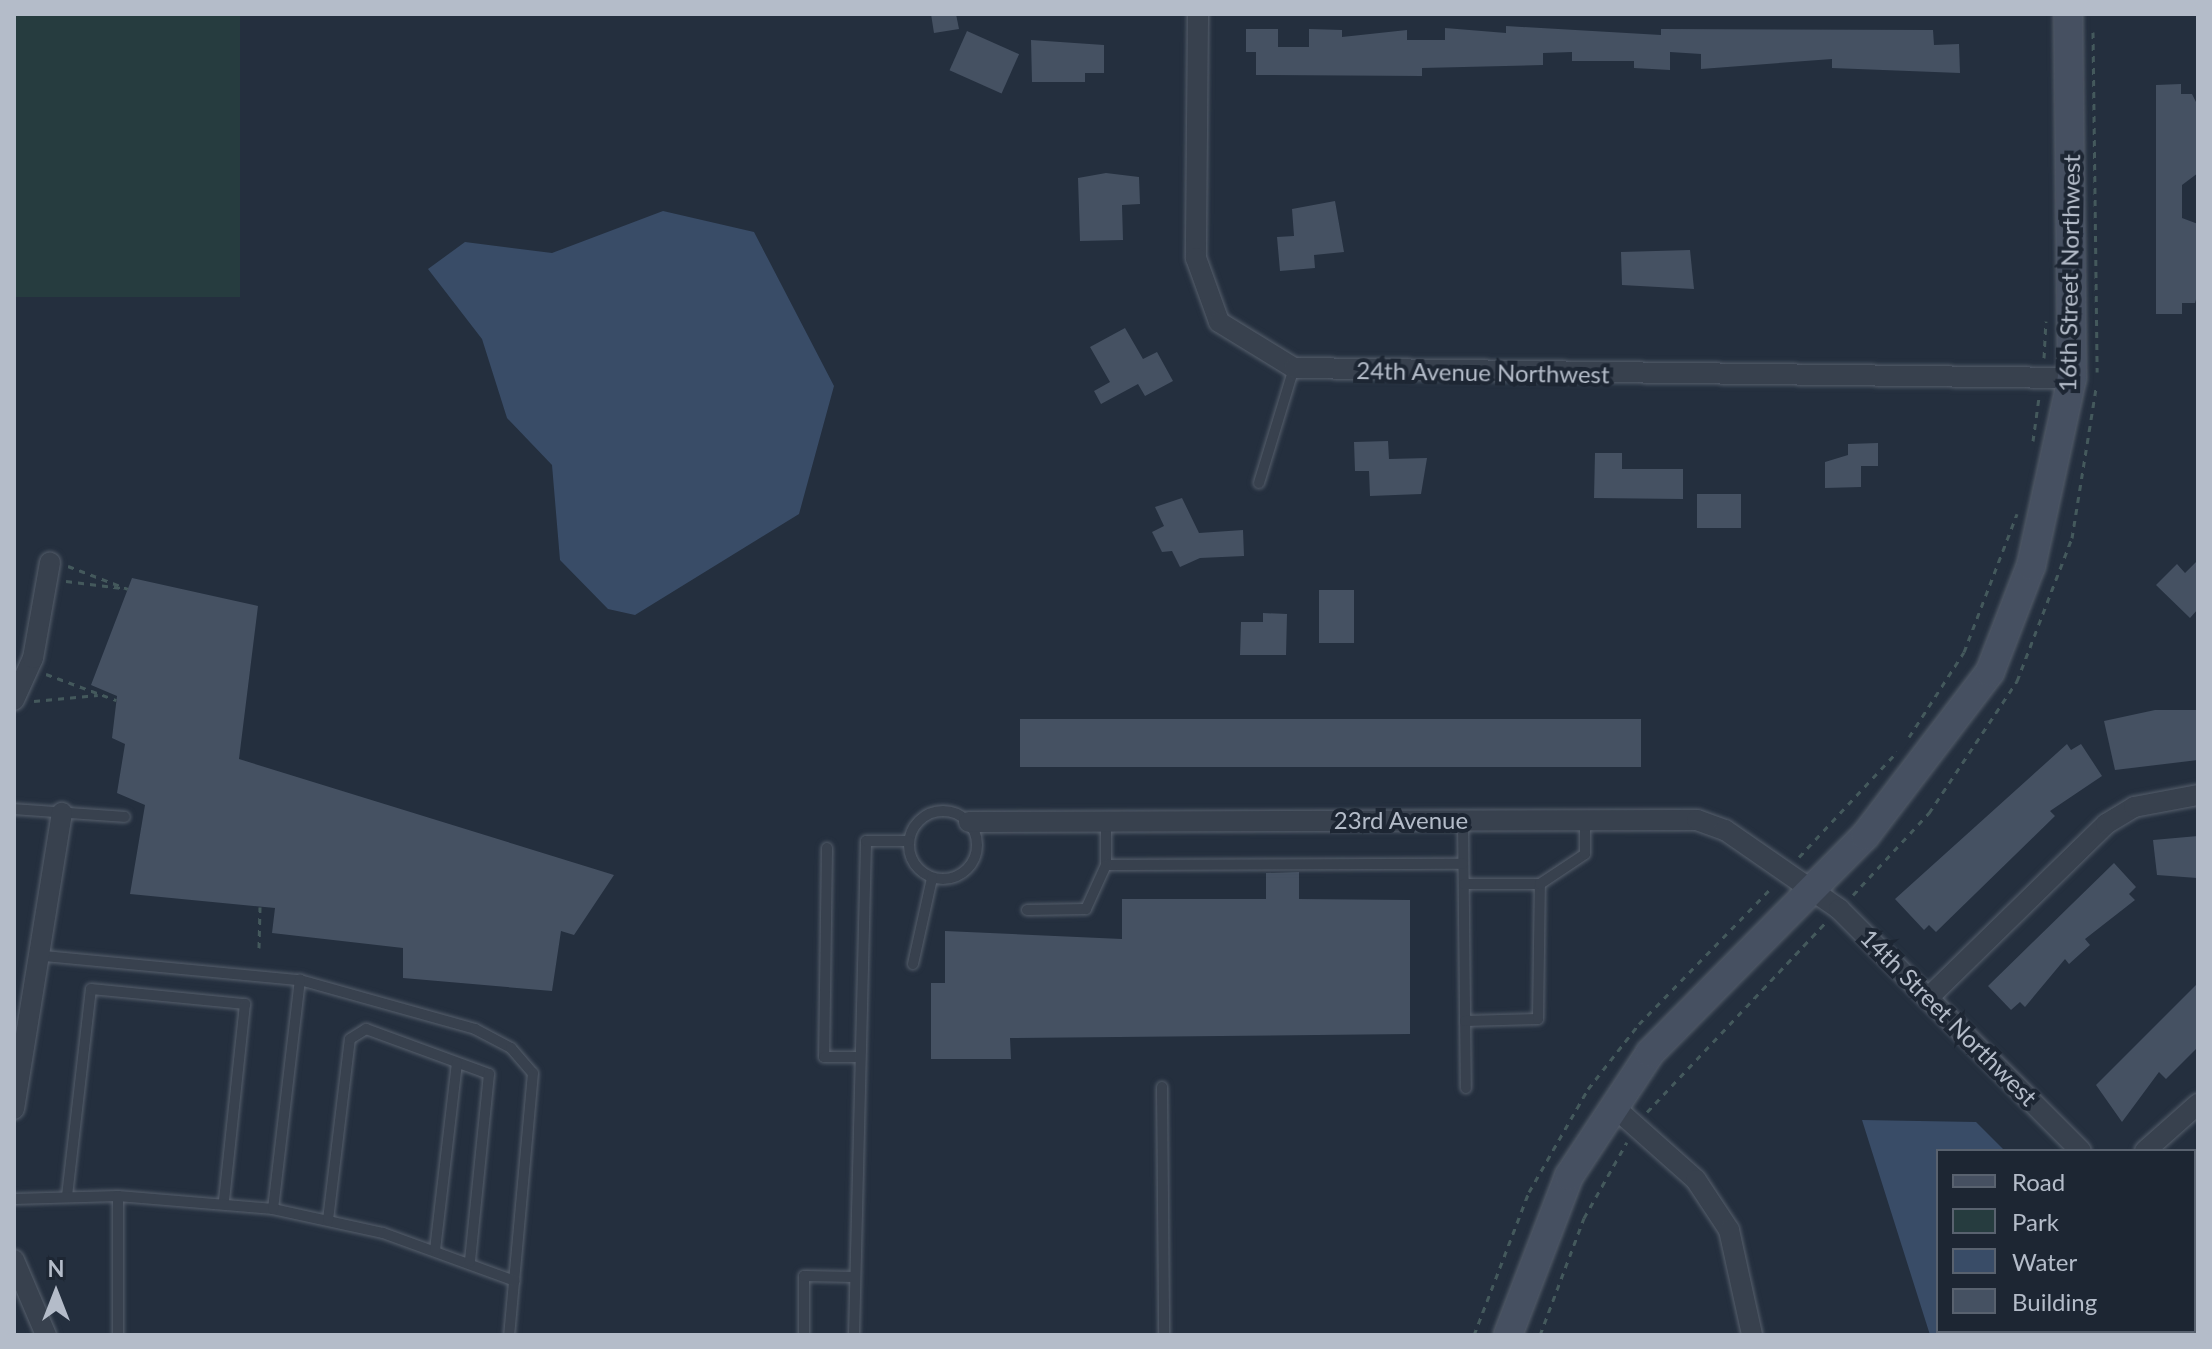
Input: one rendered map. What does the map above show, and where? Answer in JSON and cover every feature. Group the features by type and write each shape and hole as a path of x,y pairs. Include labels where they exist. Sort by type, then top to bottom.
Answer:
{"street":[{"path":"1198,14 1196,258 1219,322 1294,368"},
{"name":"16th Street Northwest","path":"1508,1335 1543,1233 1613,1106 1650,1053 1813,888 1930,758 1990,672 2031,566 2072,378 2068,14"},
{"name":"24th Avenue Northwest","path":"1294,368 2072,378"},
{"path":"20,702 57,564"},
{"path":"1930,996 2106,824 2134,807 2198,795"},
{"path":"14,1109 44,956 62,813"},
{"name":"23rd Avenue","path":"969,822 1106,819 1697,820 1725,830 1782,875 1813,888"},
{"name":"14th Street Northwest","path":"1813,888 1930,996 2079,1149"},
{"path":"2147,1149 2198,1104"},
{"path":"1613,1106 1638,1124 1696,1180 1729,1230 1752,1335"},
{"path":"14,1260 46,1335"}],"lane":[{"path":"1259,483 1294,368"},
{"path":"14,809 125,817"},
{"path":"938,811 969,822 978,842 972,864 954,878 932,878 914,863 909,841 918,821 938,811"},
{"path":"1027,910 1086,909 1106,865 1106,819"},
{"path":"1463,820 1466,1088"},
{"path":"1464,884 1540,884 1585,854 1585,820"},
{"path":"854,1335 866,841 909,841"},
{"path":"827,848 824,1057 860,1057"},
{"path":"1106,865 1463,864"},
{"path":"913,964 932,878"},
{"path":"1465,1021 1538,1019 1540,884"},
{"path":"44,956 300,980 475,1029 511,1048 533,1073 509,1335"},
{"path":"273,1209 300,980"},
{"path":"67,1196 91,989 245,1004 224,1202"},
{"path":"328,1220 350,1039 366,1029 489,1074 470,1262"},
{"path":"435,1250 457,1063"},
{"path":"1162,1087 1164,1335"},
{"path":"14,1199 118,1196 224,1202 273,1209 328,1220 435,1250 515,1281"},
{"path":"118,1196 118,1335"},
{"path":"804,1335 804,1276 855,1277"}],"path":[{"path":"1540,1335 1584,1218 1638,1124 1679,1071 1839,909 1970,758 2017,681 2072,538 2098,356 2092,29"},
{"path":"2031,455 2042,378 2047,306"},
{"path":"1474,1335 1529,1192 1588,1089 1903,746 1943,686 2000,571 2022,498"},
{"path":"57,564 128,589 62,581"},
{"path":"39,672 116,700"},
{"path":"20,702 102,694"},
{"path":"259,948 260,907"}],"green space":[{"path":"14,14 240,14 240,297 14,297"}],"water":[{"path":"663,211 754,232 834,386 799,514 635,615 608,609 560,560 552,465 507,418 482,339 428,269 465,242 552,253"},
{"path":"1862,1120 1976,1122 2003,1149 1936,1149 1936,1333 2125,1335 1930,1335"}],"building":[{"path":"931,14 956,14 959,29 934,33"},
{"path":"1506,26 1661,35 1661,29 1933,30 1934,45 1959,44 1960,73 1832,68 1832,59 1701,69 1701,54 1670,52 1670,70 1634,68 1634,61 1572,61 1572,52 1543,53 1543,65 1422,68 1422,76 1256,75 1256,52 1246,52 1246,29 1278,29 1278,47 1309,47 1309,29 1342,30 1342,37 1407,30 1407,40 1445,40 1445,28 1506,33"},
{"path":"967,31 1019,54 1002,93 950,70"},
{"path":"1031,40 1104,45 1104,73 1085,73 1085,82 1032,82"},
{"path":"2181,84 2181,94 2192,94 2198,106 2198,173 2182,185 2182,218 2198,224 2198,292 2195,303 2182,303 2182,314 2156,314 2156,85"},
{"path":"1106,173 1139,177 1140,204 1122,205 1123,240 1080,241 1078,178"},
{"path":"1335,201 1344,252 1314,255 1315,268 1280,271 1277,237 1294,236 1292,209"},
{"path":"1690,250 1694,289 1622,285 1621,252"},
{"path":"1125,328 1143,359 1157,352 1173,381 1145,396 1138,384 1101,404 1094,391 1110,382 1090,347"},
{"path":"1388,441 1389,459 1427,458 1421,494 1370,496 1369,471 1355,471 1354,442"},
{"path":"1878,443 1878,466 1861,466 1861,487 1825,488 1825,462 1848,455 1848,444"},
{"path":"1595,453 1622,453 1622,469 1683,469 1683,499 1594,498"},
{"path":"1697,494 1741,494 1741,528 1697,528"},
{"path":"1182,498 1199,533 1243,530 1244,556 1200,558 1180,567 1172,551 1162,552 1152,532 1164,526 1155,507"},
{"path":"2198,560 2198,609 2190,618 2156,585 2177,564 2185,573"},
{"path":"132,578 258,606 239,759 614,875 574,935 561,931 552,991 403,978 403,948 272,933 275,908 130,894 145,805 117,793 125,744 112,738 117,696 91,685"},
{"path":"1319,590 1354,590 1354,643 1319,643"},
{"path":"1263,613 1287,614 1286,655 1240,655 1241,622 1263,622"},
{"path":"2155,710 2198,710 2198,760 2115,770 2104,721"},
{"path":"1020,719 1641,719 1641,767 1020,767"},
{"path":"2067,744 2071,750 2081,744 2102,776 2050,811 2055,816 1936,932 1929,925 1924,930 1895,899"},
{"path":"2198,836 2197,878 2157,875 2153,840"},
{"path":"2114,863 2136,887 2129,894 2135,900 2085,939 2090,945 2069,964 2065,959 2025,1007 2020,1002 2011,1010 1988,986"},
{"path":"1299,872 1299,899 1410,900 1410,1034 1010,1038 1011,1059 931,1059 931,983 945,983 945,931 1122,939 1122,899 1266,899 1266,873"},
{"path":"2198,983 2198,1047 2166,1079 2159,1072 2122,1122 2096,1085"}]}
